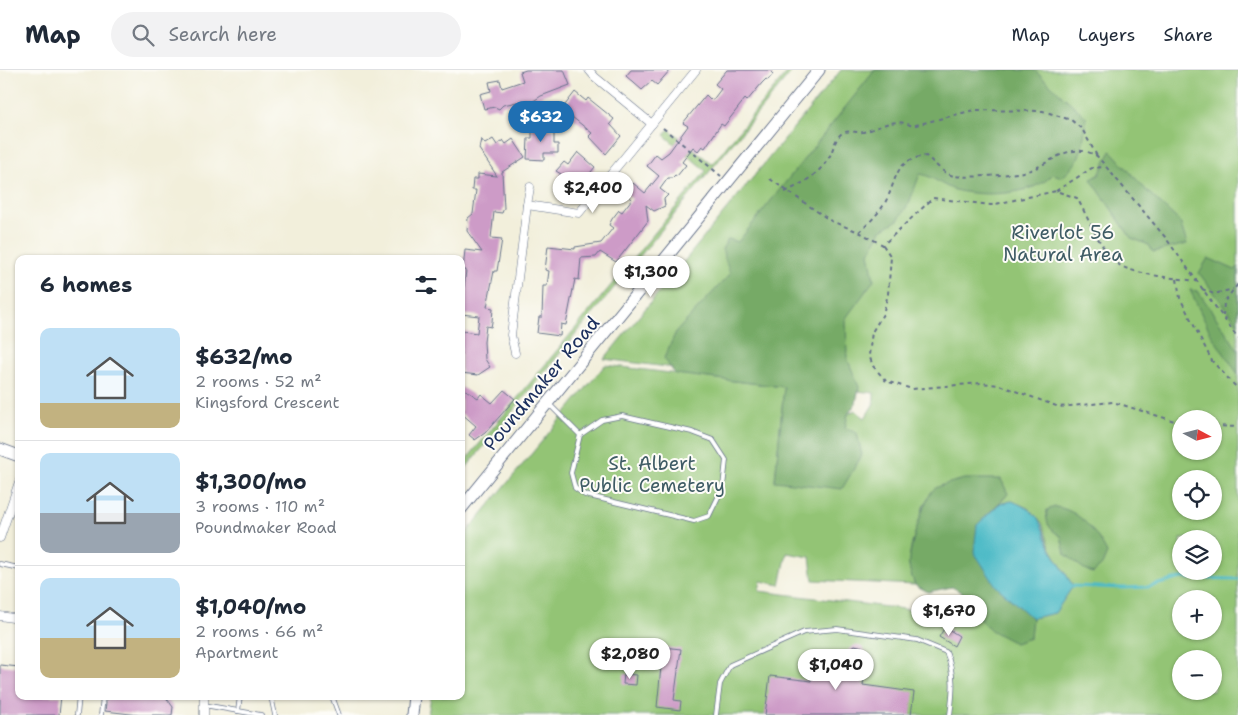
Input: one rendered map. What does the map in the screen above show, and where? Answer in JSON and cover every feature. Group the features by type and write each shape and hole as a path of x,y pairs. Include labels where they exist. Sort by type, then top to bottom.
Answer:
{"street":[{"path":"589,70 652,124"},
{"path":"527,205 578,213 696,70"},
{"name":"Poundmaker Road","path":"465,504 819,70"},
{"path":"515,353 511,335 530,187"},
{"path":"0,449 15,455"},
{"path":"0,538 15,494"},
{"path":"0,616 15,618"},
{"path":"204,700 204,715"},
{"path":"412,715 414,700"}],"lane":[{"path":"548,403 580,434"},
{"path":"622,416 692,432 713,440 726,460 723,487 709,516 694,521 585,496 575,488 571,472 580,434 602,420 622,416"},
{"path":"0,564 15,567"},
{"path":"716,715 720,684 730,665 804,632 837,629 917,640 946,652 951,665 953,691 950,715"},
{"path":"77,715 79,700"},
{"path":"101,715 103,700"},
{"path":"204,700 238,711 261,715"},
{"path":"238,711 239,700"},
{"path":"272,700 276,715"},
{"path":"333,700 339,715"}],"path":[{"path":"785,192 803,183 821,168 840,134 847,131 865,132 892,122 905,122 912,126 974,110 1043,111 1071,120 1082,129 1105,167 1165,237 1238,338"},
{"path":"663,128 728,183"},
{"path":"858,232 883,206 895,176 902,165 916,157 926,156 942,171 953,176 1024,172 1038,168 1072,150 1082,150 1097,156"},
{"path":"883,245 933,198 992,205 1056,191 1092,168 1105,167"},
{"path":"770,179 785,192 831,221 883,245 891,257 888,294 883,314 872,332 869,349 873,366 886,381 912,390 981,383 1000,385 1059,406 1114,402 1172,420"},
{"path":"1056,191 1077,198 1103,245 1118,264 1130,269 1177,279 1197,281"},
{"path":"1177,279 1180,298 1212,361 1238,389"},
{"path":"1223,316 1224,302 1238,284"},
{"path":"1202,288 1214,294 1233,289"},
{"path":"1222,426 1238,427"}],"green space":[{"path":"789,70 793,70 465,469 465,461 706,171 664,135 669,129 712,164"},
{"path":"841,70 1238,70 1238,715 428,715 430,700 465,700 465,534 605,365 784,387 775,480 845,428 848,414 855,410 865,418 874,403 874,393 604,359","holes":["1008,494 999,504 1012,501 1028,508 1042,523 1051,549 1073,586 1055,613 1032,618 1031,625 759,591 761,581 780,585 787,553 810,557 813,580 915,585 909,569 909,560 924,504"]},
{"path":"875,70 1034,70 1086,117 1083,142 1074,165 1062,177 1053,174 1034,187 1021,191 993,194 966,192 955,190 920,174 909,203 898,220 881,230 869,253 874,280 846,318 847,358 859,387 856,403 848,414 845,428 857,433 862,455 842,489 775,481 784,387 675,374 664,358 676,332 730,274 722,249 728,239 738,242"},
{"path":"1111,151 1148,192 1180,222 1187,244 1153,252 1149,245 1131,238 1091,179 1099,175"},
{"path":"1208,258 1235,270 1238,267 1238,324 1199,273"},
{"path":"1190,290 1198,291 1238,350 1238,374 1212,336"},
{"path":"964,479 1001,479 1008,494 977,525 996,586 1032,618 1030,638 1015,643 992,631 974,614 968,596 952,587 928,592 915,585 909,569 909,560 926,502 934,489"},
{"path":"1055,507 1072,512 1079,517 1103,545 1107,553 1102,565 1093,573 1065,554 1061,536 1051,529 1047,519 1047,510"}],"water":[{"path":"1012,501 1023,506 1039,520 1051,550 1073,586 1055,613 1032,618 996,586 974,552 977,525 999,504"}],"building":[{"path":"526,70 564,70 570,85 541,96 532,102 528,100 518,104 517,102 503,105 499,109 495,107 484,109 480,94 491,91 489,82 500,80 502,88 523,81 520,72"},
{"path":"631,70 670,70 657,85 652,81 642,90 626,76"},
{"path":"727,70 773,70 771,72 773,74 762,83 747,101 745,99 724,126 721,124 705,148 702,146 698,151 693,147 682,162 686,165 677,176 668,178 660,189 668,195 664,199 665,206 654,211 646,205 648,221 616,262 600,252 596,257 581,258 579,280 575,279 566,325 561,324 560,336 537,333 539,317 542,317 543,286 547,286 549,271 545,270 548,246 575,249 575,247 601,243 613,228 609,225 612,219 619,210 622,212 632,199 625,193 633,183 645,193 659,176 647,166 656,154 661,158 669,152 688,126 683,123 706,95 712,101 721,89 715,84"},
{"path":"575,92 586,101 588,98 614,119 610,124 621,136 606,154 589,136 592,133 562,109"},
{"path":"532,126 543,126 543,128 554,130 554,144 558,144 558,153 544,153 544,160 527,159 528,138 532,138"},
{"path":"481,139 485,144 493,139 497,145 503,140 506,144 513,139 525,157 502,172 504,208 502,213 494,212 491,238 502,239 497,271 494,271 487,307 493,308 492,322 491,327 486,326 484,342 485,359 490,367 478,375 465,373 465,331 477,333 479,316 465,314 465,250 482,252 467,231 468,218 473,214 476,190 472,190 473,179 478,179 478,174 497,176 479,149"},
{"path":"578,152 595,167 583,182 572,180 568,184 558,177 561,174 556,171 564,162 568,165"},
{"path":"465,390 478,398 481,394 492,403 504,390 515,399 485,433 475,440 469,435 476,426 465,416"},
{"path":"945,627 959,636 954,646 939,637"},
{"path":"855,645 862,647 867,653 863,685 914,692 911,715 765,715 770,676 811,681 814,655 847,659 848,650"},
{"path":"663,647 681,649 674,700 681,701 680,710 657,707"},
{"path":"0,665 15,667 15,700 61,700 59,715 0,715"},
{"path":"624,674 637,675 636,685 623,684"},
{"path":"106,700 168,700 173,707 172,715 139,715 105,711"}],"waterway":[{"path":"1073,586 1148,587 1181,578 1238,579"}],"park label":[{"name":"Riverlot 56 Natural Area","path":"1063,243"},
{"name":"St. Albert Public Cemetery","path":"652,474"}]}
